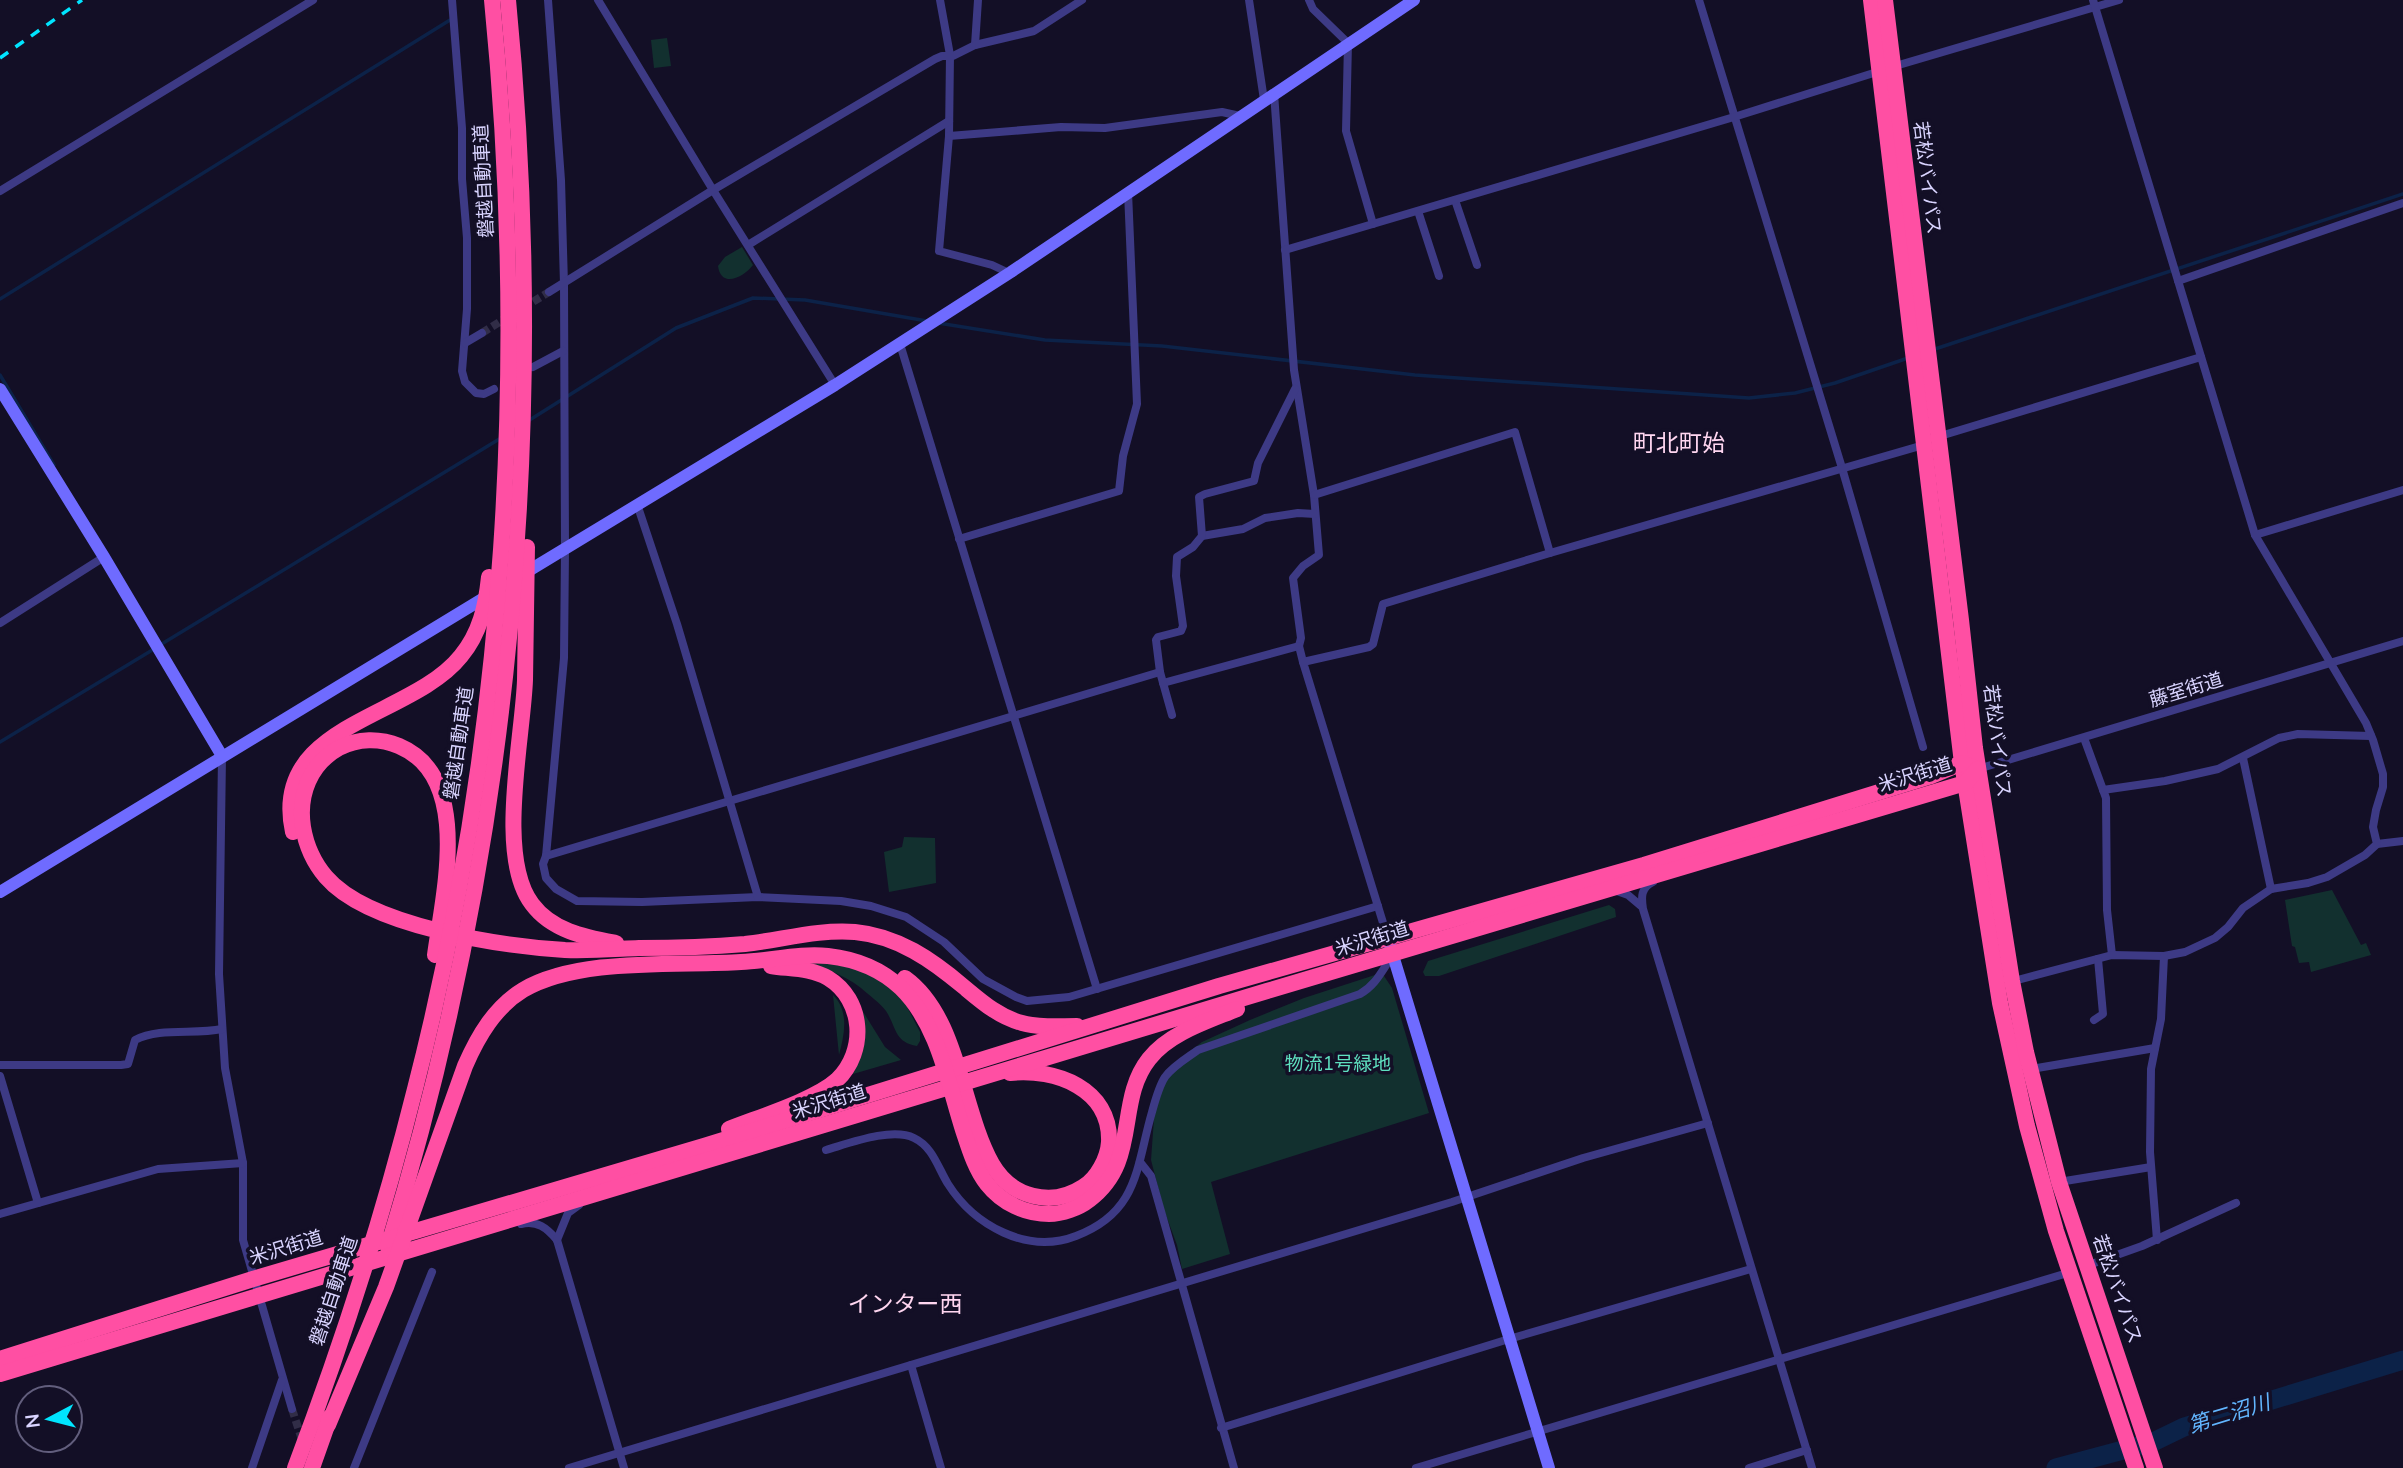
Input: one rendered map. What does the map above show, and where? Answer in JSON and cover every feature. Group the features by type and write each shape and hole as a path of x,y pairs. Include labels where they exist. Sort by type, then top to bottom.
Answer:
{"highway":[{"name":"磐越自動車道","path":"312,1468 381,1286 406,1211 427,1109 445,965 473,797 500,495 501,388 508,220 492,0"},
{"name":"磐越自動車道","path":"455,909 496,750 520,587 524,410 529,372 522,192 508,0"},
{"name":"若松バイパス","path":"1871,0 1886,69 2004,983 2031,1069 2059,1182 2155,1465"},
{"name":"若松バイパス","path":"1885,0 1886,69"},
{"name":"若松バイパス","path":"1932,441 1962,763 2004,983 2027,1126 2068,1273 2135,1467"},
{"path":"520,587 525,681 514,809 514,847 521,882 533,905 565,930 595,939 646,948"},
{"path":"490,608 471,643 448,670 417,692 329,738 307,761 298,776 290,810 292,827 302,859 321,886 344,905 377,921 430,939 538,957 640,965"},
{"path":"445,965 455,909 447,854 447,815 443,796 427,766 416,755 387,741 353,742 327,756 317,767 305,788 301,812 309,848 327,879 356,900 375,910 431,929 521,946 567,950 746,944 835,948 873,958 909,981 927,1001 965,1114 977,1167 987,1184 1011,1205 1049,1214 1067,1210 1093,1197 1112,1177 1123,1151 1130,1108 1139,1078 1147,1061 1158,1048 1221,1016 1331,973"},
{"name":"米沢街道","path":"0,1359 253,1279 1094,1027 1219,986 1391,946 1603,891 1965,783 1978,769 1962,763 1918,780 1391,946 1331,973 0,1374"},
{"path":"746,944 822,932 855,932 881,937 914,950 942,969 991,1010 1021,1023 1050,1027 1094,1027"},
{"path":"406,1211 474,1045 497,1012 524,990 555,976 574,971 640,965 746,962 826,956 871,967 890,979 908,996 941,1042"},
{"path":"613,1173 634,1162 696,1142 811,1095 839,1078 852,1061 857,1045 858,1024 852,1002 842,990 816,972 746,962"},
{"name":"磐越自動車道","path":"295,1468 380,1218 445,965"},
{"path":"965,1114 993,1166 1005,1181 1029,1196 1044,1198 1072,1193 1095,1176 1107,1154 1108,1127 1103,1111 1095,1097 1084,1088 1050,1076 1018,1073 983,1077"}],"street":[{"path":"0,191 313,0"},
{"path":"452,0 467,238 462,371 465,382 477,393 484,394 501,388"},
{"path":"548,0 561,180 565,549 564,658 546,856 542,864 546,878 566,897 577,901 642,902 758,897 841,901 871,906 906,917 944,942 983,979 1027,1001 1069,997 1378,906"},
{"path":"598,0 835,384"},
{"path":"940,0 950,55 949,136 939,251 992,265 1009,273"},
{"path":"975,46 978,0"},
{"path":"549,292 713,190 935,59 953,56 975,46 1034,30 1082,0"},
{"path":"1249,0 1269,97 1285,250 1292,352 1314,495 1319,555 1303,566 1293,578 1301,638 1299,646 1549,1468"},
{"path":"1309,0 1313,9 1348,43 1346,131 1373,224"},
{"path":"0,892 900,344 1414,0"},
{"path":"1699,0 1842,468 1923,747"},
{"path":"1285,250 1734,117 2094,4 2119,0"},
{"path":"2094,4 2255,535 2366,723 2384,774 2374,827 2377,844"},
{"path":"949,136 1061,127 1105,128 1222,112 1240,116"},
{"path":"748,245 949,121"},
{"path":"959,539 1119,491 1123,456 1136,404 1128,192"},
{"path":"1455,200 1477,265"},
{"path":"2177,278 2403,203"},
{"path":"1418,211 1439,276"},
{"path":"465,343 482,333"},
{"path":"900,344 1097,989"},
{"path":"529,372 563,351"},
{"path":"1303,662 1369,647 1373,644 1383,604 1932,441 2200,357"},
{"path":"0,388 222,756 218,944 225,1068 243,1163 243,1240 292,1409"},
{"path":"1202,536 1199,498 1254,481 1258,463 1296,388"},
{"path":"1314,495 1515,432 1550,553"},
{"path":"2255,535 2403,490"},
{"path":"637,504 677,624 758,897"},
{"path":"1172,715 1160,672 1156,640 1158,637 1181,631 1183,626 1176,576 1177,557 1193,547 1202,536 1243,528 1279,515 1315,514"},
{"path":"0,623 104,557"},
{"name":"藤室街道","path":"1978,769 2403,641"},
{"path":"1163,683 1299,646"},
{"path":"546,856 1160,672"},
{"path":"2103,790 2165,782 2218,769 2279,738 2298,734 2371,736"},
{"path":"2084,738 2106,798 2107,910 2112,955"},
{"path":"2243,758 2272,889"},
{"path":"2004,983 2112,955 2164,956 2185,952 2215,938 2243,908 2272,889 2327,877 2365,855 2377,844 2403,841"},
{"path":"1705,860 1685,872 1646,886 1641,899 1812,1468"},
{"path":"1603,891 1612,890 1628,895 1643,909"},
{"path":"826,1150 897,1133 913,1137 926,1146 962,1204 994,1230 1034,1240 1073,1237 1106,1220 1129,1194 1137,1177 1151,1115 1164,1078 1177,1065 1198,1050 1360,994 1370,988 1380,976 1391,946"},
{"path":"2157,1240 2151,1167 2151,1069 2161,1019 2164,956"},
{"path":"2094,1020 2103,1014 2098,959"},
{"path":"0,1066 128,1064 135,1040 145,1034 222,1029"},
{"path":"2031,1069 2155,1048"},
{"path":"0,1076 38,1203"},
{"path":"569,1468 1467,1197 1583,1158 1708,1124"},
{"path":"1140,1162 1151,1176 1234,1468"},
{"path":"0,1214 158,1169 243,1163"},
{"path":"2059,1182 2151,1167"},
{"path":"557,1240 568,1213 580,1205 598,1199 606,1192"},
{"path":"1416,1468 2068,1273 2157,1240 2236,1203"},
{"path":"438,1242 452,1245 528,1222 541,1225 557,1240 624,1468"},
{"path":"1221,1428 1509,1339 1751,1269"},
{"path":"354,1468 432,1272"},
{"path":"911,1364 941,1468"},
{"path":"252,1468 282,1380"},
{"path":"1749,1468 1807,1450"}],"green space":[{"path":"667,38 671,66 654,68 651,40"},
{"path":"742,247 753,265 739,277 723,277 718,266 725,257"},
{"path":"904,837 935,838 936,883 889,892 884,852 902,847"},
{"path":"2332,890 2361,945 2366,943 2371,955 2311,972 2309,962 2299,963 2295,947 2292,946 2285,900"},
{"path":"1609,905 1615,909 1616,917 1439,976 1425,976 1423,972 1428,961"},
{"path":"810,959 875,973 902,997 920,1032 917,1046 900,1038 886,1011 861,988 832,972 801,961"},
{"name":"物流1号緑地","path":"1378,974 1384,976 1392,988 1429,1113 1211,1182 1230,1254 1182,1269 1151,1160 1156,1091 1168,1068 1202,1042 1250,1020 1304,998"},
{"path":"833,995 844,1016 839,1055"},
{"path":"862,1010 885,1047 901,1060 853,1074 863,1043"}],"waterway":[{"path":"0,299 450,20"},
{"path":"1932,350 2403,194"},
{"path":"528,421 676,328 753,298 805,300 927,321"},
{"path":"938,323 1045,340 1162,346 1415,375 1749,398 1795,393 1835,383 1908,358"},
{"path":"0,375 54,465"},
{"path":"160,645 501,438"},
{"path":"0,742 154,649"},
{"name":"第二沼川","path":"2056,1468 2153,1442 2184,1427 2403,1360"}],"tunnel":[{"path":"523,308 549,292"},
{"path":"482,333 509,316"},
{"path":"292,1409 303,1443"}],"railway":[{"path":"0,58 82,0"}],"district":[{"name":"町北町始","path":"1679,443"},
{"name":"インター西","path":"905,1304"}]}
